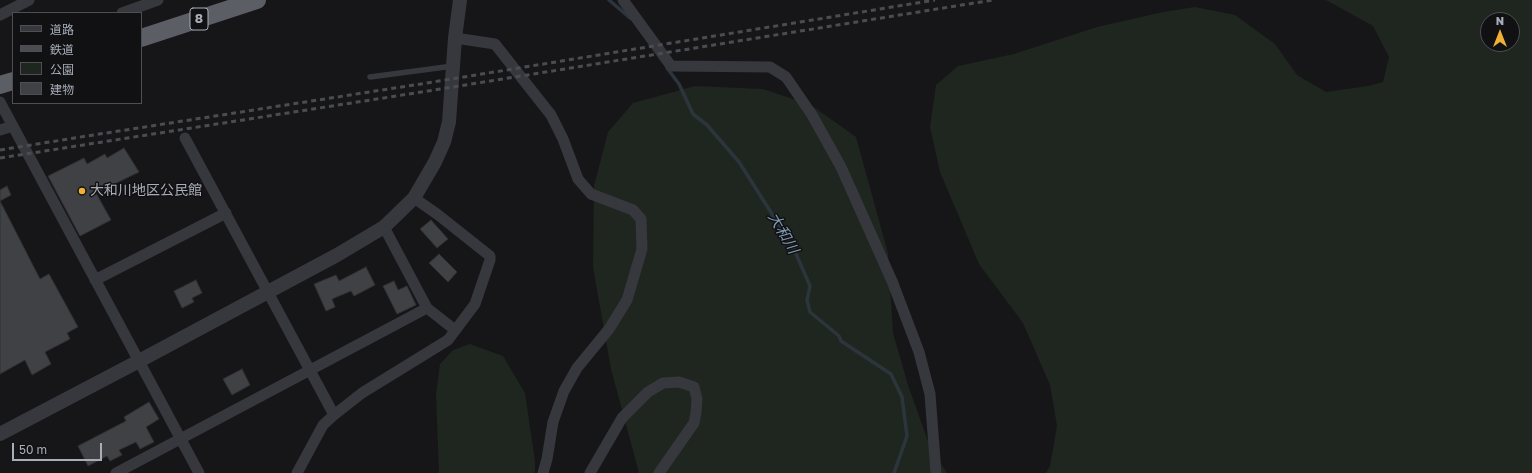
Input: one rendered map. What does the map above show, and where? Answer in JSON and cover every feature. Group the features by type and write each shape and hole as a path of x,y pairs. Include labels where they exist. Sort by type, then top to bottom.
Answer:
{"highway":[{"name":"8","path":"142,38 257,0"},
{"path":"0,85 12,81"}],"street":[{"path":"0,15 18,10 29,0"},
{"path":"125,12 158,0"},
{"path":"0,434 336,255 384,227 414,198 435,162 444,142 449,122 455,38 460,0"},
{"path":"622,0 671,66 770,67 786,77 812,115 841,167 892,281 919,352 930,394 936,473"},
{"path":"455,38 495,44 551,115 563,138 578,178 591,194 633,210 641,219 642,250 627,300 609,330 577,368 564,391 553,422 547,459 542,473"},
{"path":"0,102 199,473"},
{"path":"0,130 12,126"},
{"path":"185,138 334,415"},
{"path":"286,473 298,471 323,425 334,415 362,393 448,340 475,304 490,256 437,214 414,198"},
{"path":"95,280 226,213"},
{"path":"384,227 427,308 455,330"},
{"path":"116,473 427,308"},
{"path":"590,473 622,418 648,392 663,383 679,382 694,387 697,399 694,423 659,473"}],"lane":[{"path":"370,77 453,66"}],"green space":[{"path":"1326,0 1532,0 1532,473 1046,473 1050,466 1057,426 1050,385 1023,323 979,264 940,172 930,127 936,85 958,66 1014,54 1097,27 1163,12 1195,7 1235,15 1275,44 1297,75 1326,92 1368,86 1383,82 1389,57 1373,26"},
{"path":"695,86 763,89 811,105 856,137 888,253 893,333 908,385 930,447 947,473 639,473 611,369 593,267 594,186 608,132 633,103"},
{"path":"470,344 503,356 525,393 535,461 535,473 439,473 436,394 440,364 453,350"}],"building":[{"name":"大和川地区公民館","path":"124,148 139,172 96,193 111,220 80,236 48,176 84,158 87,164 105,154 107,158"},
{"path":"7,186 11,195 0,201 0,190"},
{"path":"0,201 40,279 49,274 78,327 67,333 70,339 45,352 51,364 32,375 25,360 0,374"},
{"path":"431,220 448,239 437,248 420,229"},
{"path":"439,254 457,272 448,282 429,263"},
{"path":"366,267 375,285 354,296 351,291 332,299 335,307 326,311 314,284 336,275 339,281"},
{"path":"196,280 202,293 192,298 194,302 182,308 174,291"},
{"path":"394,281 398,290 407,286 416,305 397,314 383,286"},
{"path":"242,369 250,385 232,395 223,379"},
{"path":"149,402 159,419 146,427 154,442 140,449 136,442 119,450 122,455 110,461 107,456 88,466 78,446 126,421 124,417"}],"waterway":[{"name":"大和川","path":"609,0 630,18"},
{"name":"大和川","path":"667,68 679,84 693,114 707,125 739,162 793,247 810,286 807,300 810,312 839,336 841,341 891,374 902,397 907,436 894,473"}],"railway":[{"path":"0,150 427,83 935,0"},
{"path":"0,158 993,0"}],"place":[{"name":"大和川地区公民館","path":"82,191"}]}
